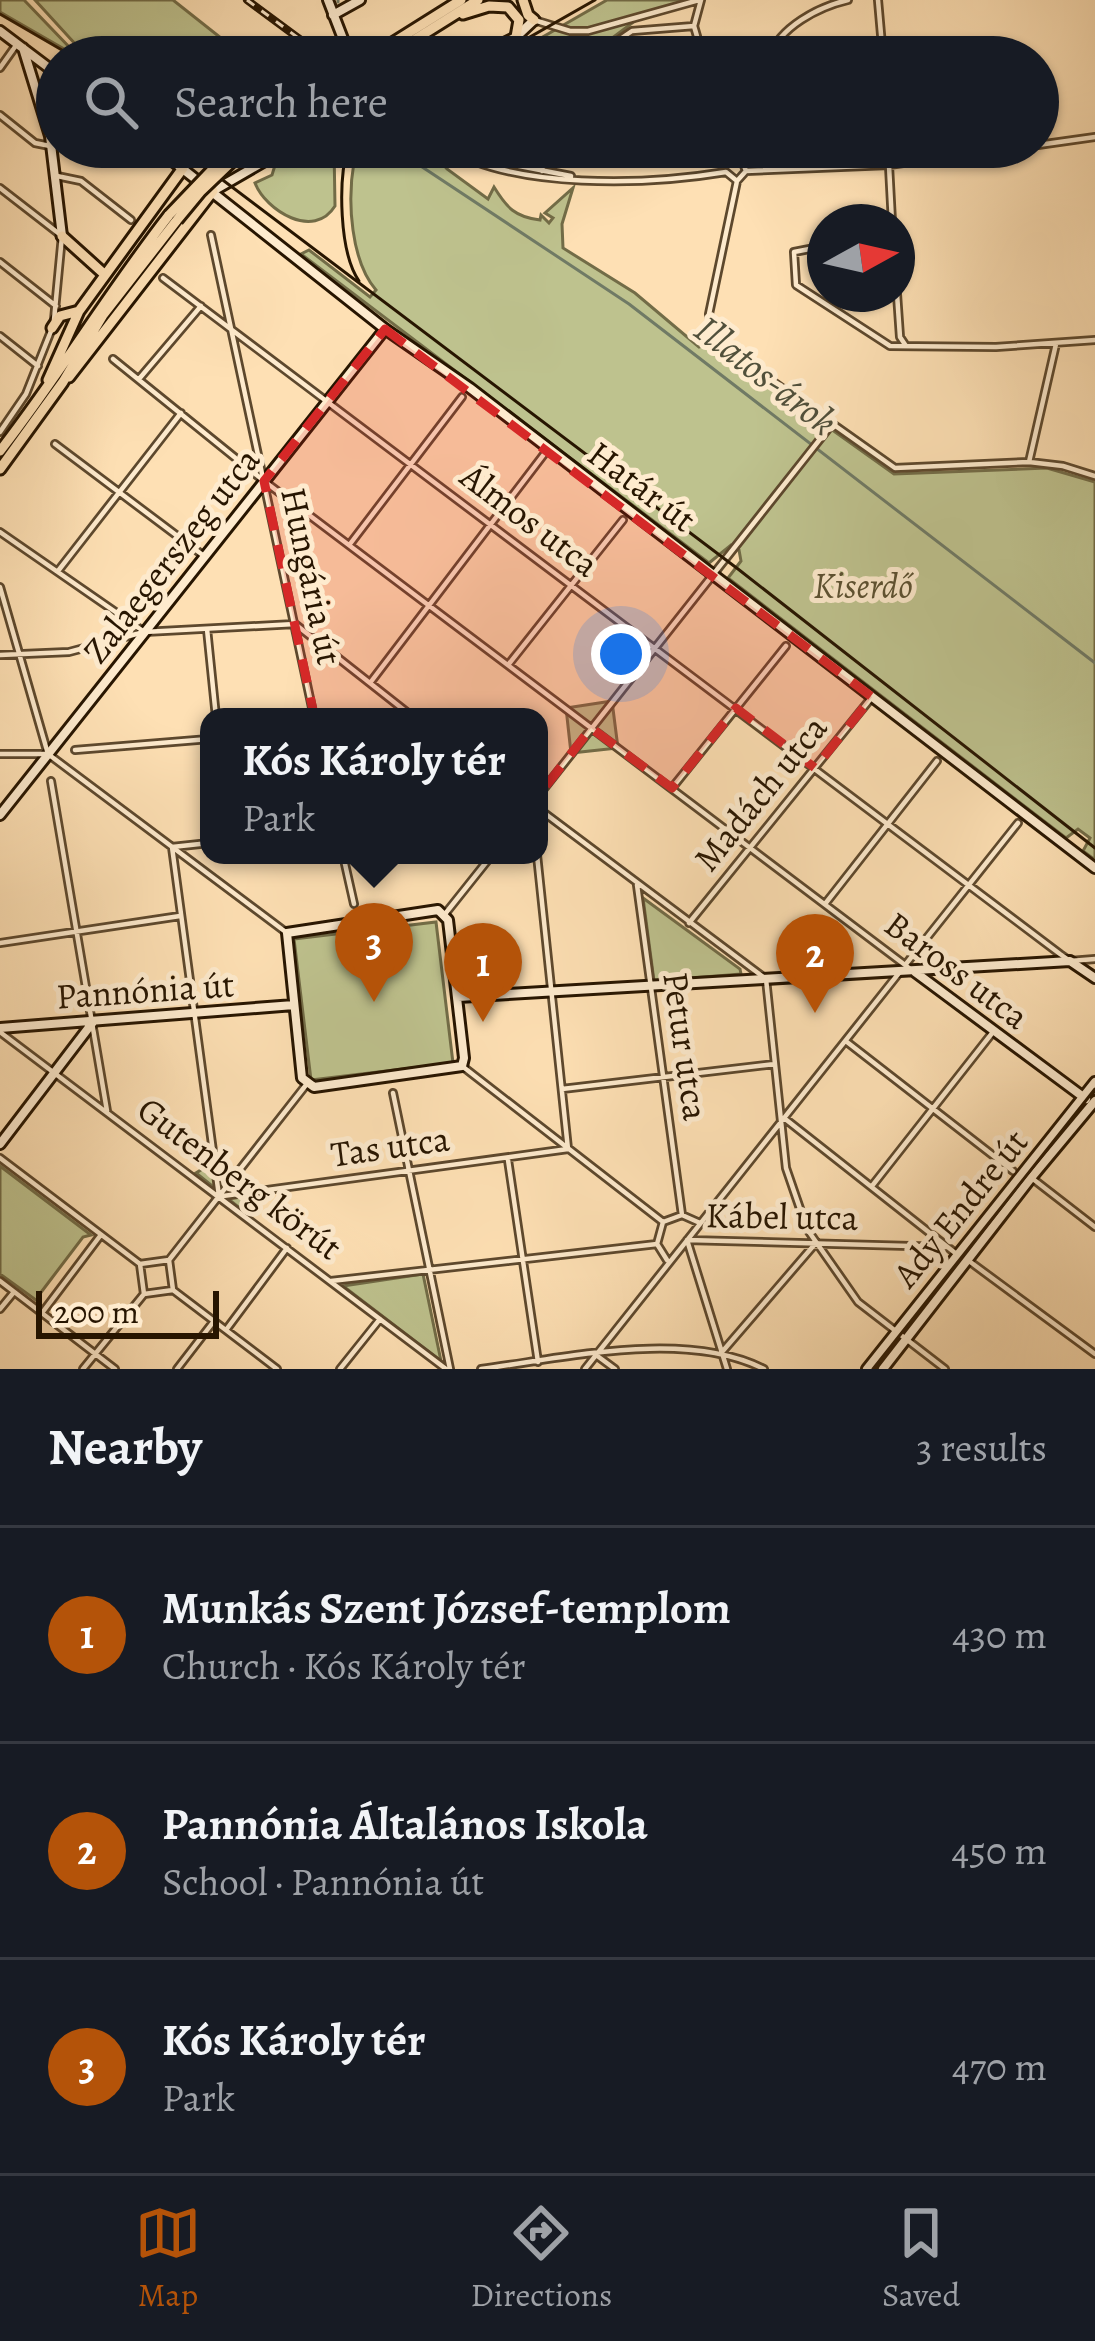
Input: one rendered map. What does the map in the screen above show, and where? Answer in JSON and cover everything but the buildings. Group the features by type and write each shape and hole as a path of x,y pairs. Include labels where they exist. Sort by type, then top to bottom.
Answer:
{"main road":[{"path":"403,36 460,0"},
{"path":"420,36 478,0"},
{"path":"523,0 534,20"},
{"path":"446,20 489,6 508,7 518,16 516,36"},
{"path":"37,404 79,311 183,168"},
{"path":"0,451 37,404 93,316 216,168"},
{"path":"0,469 173,217 226,168"},
{"path":"63,382 99,343 213,191"},
{"path":"62,236 104,273"},
{"path":"52,328 59,307 79,311"}],"street":[{"path":"328,0 342,36"},
{"path":"333,14 360,0"},
{"path":"517,36 534,20 581,32 700,0 694,26"},
{"path":"782,36 814,12 848,0"},
{"path":"878,0 881,36"},
{"path":"667,10 685,15 697,36"},
{"path":"625,36 632,31 694,26"},
{"path":"0,31 36,58"},
{"path":"0,68 20,46"},
{"path":"20,46 36,84"},
{"path":"36,75 36,84"},
{"path":"0,115 36,143"},
{"path":"1059,142 1095,138"},
{"path":"56,168 62,236 59,307"},
{"name":"Határ út","path":"183,168 385,328 1095,868"},
{"path":"213,191 252,168"},
{"path":"500,168 583,178 726,172 736,182"},
{"path":"541,175 542,168"},
{"path":"726,172 729,168"},
{"path":"744,168 746,172"},
{"path":"828,168 746,172 736,182 710,308 713,334 724,347 883,462 902,470 1029,462 1095,476"},
{"path":"889,168 891,204"},
{"path":"57,176 78,179 131,220"},
{"path":"0,188 62,236"},
{"name":"Hungária út","path":"211,235 312,708"},
{"path":"807,249 794,252 796,285 807,292"},
{"path":"0,262 59,307"},
{"name":"Álmos utca","path":"163,278 1095,978"},
{"path":"139,379 201,306"},
{"path":"836,312 883,344 908,348 1095,340"},
{"path":"898,312 899,337 908,348"},
{"path":"0,432 39,367 52,328"},
{"name":"Zalaegerszeg utca","path":"0,815 385,328"},
{"path":"0,336 39,367"},
{"path":"1029,462 1055,344"},
{"path":"113,359 264,481 508,664 622,520"},
{"path":"350,544 462,398"},
{"path":"58,571 181,412"},
{"path":"0,417 7,422"},
{"path":"548,783 832,424"},
{"path":"55,444 205,556"},
{"path":"370,683 548,449"},
{"path":"0,532 144,632"},
{"path":"0,587 48,754"},
{"path":"0,655 68,652 144,632 295,623 402,708"},
{"path":"206,628 215,708"},
{"path":"672,788 786,646"},
{"name":"Baross utca","path":"508,664 906,970 1094,1103"},
{"name":"Madách utca","path":"689,923 872,697"},
{"path":"75,750 200,740"},
{"path":"0,754 48,754 287,933 302,1078 307,1084 314,1088 392,1086 462,1066"},
{"path":"825,904 937,761"},
{"path":"51,781 107,1112"},
{"path":"548,816 766,979 789,1180 815,1244 858,1302 945,1369"},
{"path":"584,1369 906,970 1018,823"},
{"path":"172,847 200,844"},
{"path":"172,847 219,1196"},
{"path":"345,864 355,912"},
{"path":"462,1066 458,997 445,914 485,864"},
{"path":"538,864 568,1149"},
{"name":"Petur utca","path":"637,885 682,1215"},
{"path":"287,933 355,912 438,910 445,914"},
{"path":"0,943 180,916"},
{"path":"458,997 1095,959"},
{"name":"Pannónia út","path":"0,1030 294,1005"},
{"path":"0,1144 93,1022"},
{"name":"Gutenberg körút","path":"0,1030 448,1369"},
{"path":"872,1186 993,1032"},
{"path":"845,1040 1095,1227"},
{"path":"562,1089 775,1064"},
{"path":"462,1066 663,1222"},
{"name":"Ady Endre út","path":"867,1369 1095,1082"},
{"path":"0,1158 140,1264 169,1260 307,1084"},
{"path":"392,1086 448,1369"},
{"name":"Ady Endre út","path":"883,1369 967,1260 1023,1173 1094,1103"},
{"path":"783,1117 956,1254 1095,1354"},
{"name":"Tas utca","path":"219,1196 568,1149"},
{"path":"507,1157 538,1362"},
{"path":"663,1222 682,1215 700,1223"},
{"path":"663,1222 657,1244 669,1262"},
{"path":"42,1313 101,1235"},
{"path":"687,1240 727,1369"},
{"name":"Kábel utca","path":"687,1240 947,1247"},
{"path":"331,1281 657,1244"},
{"path":"722,1352 815,1244"},
{"path":"226,1330 287,1248"},
{"path":"169,1260 173,1290 277,1369"},
{"path":"140,1264 143,1294"},
{"path":"0,1281 115,1369"},
{"path":"83,1369 143,1294 173,1290"},
{"path":"0,1309 14,1292"},
{"path":"340,1369 380,1319"},
{"path":"177,1369 214,1322"},
{"path":"481,1369 668,1349 722,1352 764,1369"},
{"path":"596,1355 615,1369"}],"highlighted area":[{"path":"385,329 872,697 815,768 736,708 672,788 591,728 532,804 338,827 264,481"}],"green space":[{"path":"0,0 24,0 59,36 42,36 0,12"},
{"path":"35,0 173,0 218,36 68,36"},
{"path":"607,0 688,0 644,14 615,36 544,36"},
{"path":"274,168 334,168 335,206 315,221 291,218 269,203 255,183 272,175"},
{"name":"Kiserdő","path":"353,168 446,168 488,199 494,187 518,214 540,220 541,215 549,223 553,218 545,213 573,188 562,224 563,248 635,293 699,347 710,343 894,474 1047,468 1095,482 1095,860 1083,851 1090,838 1078,829 1066,838 728,578 741,561 739,550 731,545 709,563 301,254 309,250 370,297 376,290 356,247"},
{"path":"612,701 618,748 571,753 566,708"},
{"path":"643,898 740,969 741,974 654,981"},
{"path":"436,922 453,1063 311,1080 294,939"},
{"path":"214,1162 239,1170 251,1192 247,1214 196,1173"},
{"path":"0,1166 91,1235 83,1237 39,1295 40,1303 0,1274"},
{"path":"423,1274 441,1361 343,1286"}],"waterway":[{"name":"Illatos-árok","path":"424,168 629,304 1095,663"}],"tram line":[{"path":"532,36 595,0"},
{"path":"0,14 38,36"},
{"path":"207,168 738,569 1095,848"},
{"path":"345,168 342,216 347,252 359,281"},
{"path":"873,1369 1095,1089"}],"railway":[{"path":"247,0 296,36"}],"place":[{"name":"Kós Károly tér","path":"374,1002"},
{"name":"Pannónia Általános Iskola","path":"815,1013"},
{"name":"Munkás Szent József-templom","path":"483,1022"}]}
